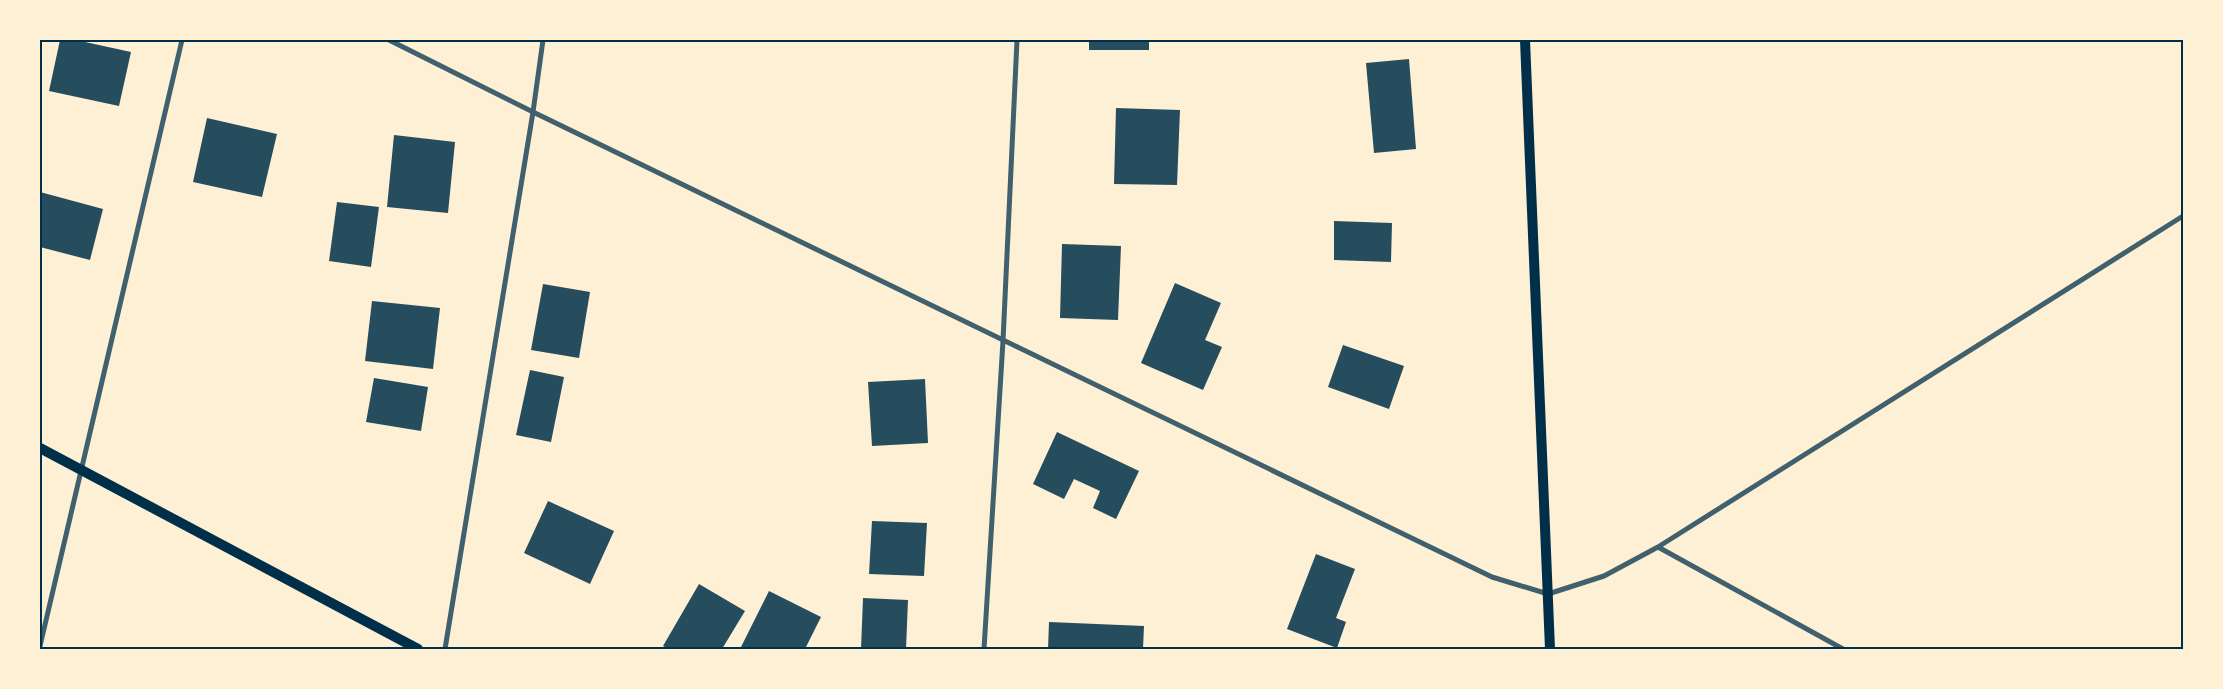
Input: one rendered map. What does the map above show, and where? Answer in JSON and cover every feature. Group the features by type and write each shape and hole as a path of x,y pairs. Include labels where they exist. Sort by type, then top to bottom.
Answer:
{"main road":[{"path":"1526,40 1550,649"},
{"path":"40,448 418,649"}],"street":[{"path":"40,646 182,40"},
{"path":"389,40 1003,341 1492,577 1548,594 1604,576 1658,547 2183,216"},
{"path":"445,649 533,112 543,40"},
{"path":"984,649 1003,341 1017,40"},
{"path":"1658,547 1843,649"}],"building":[{"path":"60,40 76,40 131,52 119,106 49,91"},
{"path":"1089,40 1149,40 1149,50 1089,50"},
{"path":"1409,59 1416,149 1374,153 1366,63"},
{"path":"1116,108 1180,110 1177,185 1114,184"},
{"path":"207,118 277,134 262,197 193,182"},
{"path":"394,135 455,142 448,213 387,207"},
{"path":"40,192 103,209 90,260 40,247"},
{"path":"337,202 379,207 371,267 329,261"},
{"path":"1334,221 1392,223 1391,262 1334,260"},
{"path":"1062,244 1121,246 1118,320 1060,318"},
{"path":"1175,283 1221,303 1205,340 1222,347 1203,390 1141,363"},
{"path":"543,284 590,292 579,358 531,350"},
{"path":"372,301 440,308 433,369 365,361"},
{"path":"1343,345 1404,366 1389,409 1328,387"},
{"path":"530,370 564,377 551,442 516,435"},
{"path":"374,378 428,387 421,431 366,422"},
{"path":"925,379 928,443 872,446 868,382"},
{"path":"1057,432 1139,471 1116,519 1093,508 1100,491 1074,479 1064,499 1033,484"},
{"path":"548,501 614,531 590,584 524,553"},
{"path":"872,521 927,523 924,576 869,574"},
{"path":"1316,554 1355,569 1336,618 1346,622 1337,648 1287,629"},
{"path":"699,584 745,611 722,649 669,649 663,646"},
{"path":"769,591 821,617 805,649 740,649"},
{"path":"863,598 908,600 906,649 861,649"},
{"path":"1049,622 1144,626 1143,649 1048,649"}]}
